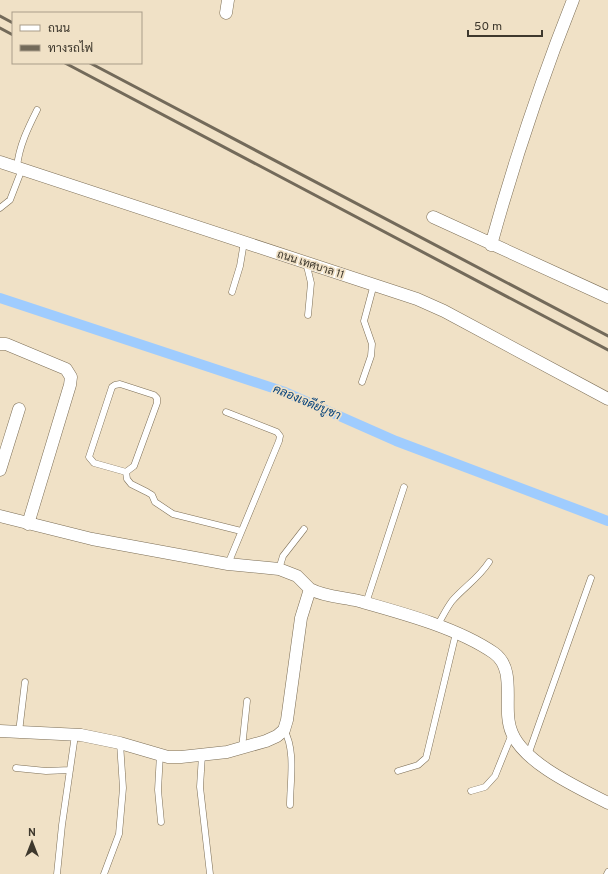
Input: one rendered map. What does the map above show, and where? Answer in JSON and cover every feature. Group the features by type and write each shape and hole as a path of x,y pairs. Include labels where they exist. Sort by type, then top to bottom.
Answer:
{"street":[{"path":"226,13 228,0"},
{"path":"491,245 520,146 554,47 573,0"},
{"name":"ถนน เทศบาล 11","path":"0,162 416,299 444,311 608,399"},
{"path":"433,217 608,298"},
{"path":"0,344 6,344 66,369 71,377 70,385 28,524"},
{"path":"0,470 19,409"},
{"path":"0,516 92,539 228,564 279,569 297,576 310,589 320,594 339,596 394,611 456,633 496,654 504,664 508,676 507,716 512,734 528,755 562,780 608,803"},
{"path":"0,732 75,735 120,743 168,757 202,755 242,748 277,736 284,730 287,720 301,618 310,589"}],"lane":[{"path":"0,208 10,200 20,168 18,155 24,136 37,110"},
{"path":"232,292 240,266 244,242"},
{"path":"306,262 311,283 308,315"},
{"path":"362,382 372,344 364,321 374,284"},
{"path":"115,384 120,384 147,393 157,398 157,403 134,466 126,472 94,463 89,457 112,387 115,384"},
{"path":"226,412 277,432 280,436 228,564"},
{"path":"126,472 127,479 131,484 147,492 152,496 155,502 174,514 241,531"},
{"path":"366,603 404,487"},
{"path":"279,569 283,556 304,529"},
{"path":"437,626 451,602 468,585 482,575 489,562"},
{"path":"528,755 591,578"},
{"path":"398,771 418,765 426,758 456,633"},
{"path":"19,732 25,682"},
{"path":"242,748 247,701"},
{"path":"284,730 289,738 290,805"},
{"path":"471,791 485,787 495,776 512,734"},
{"path":"57,874 75,735"},
{"path":"104,874 119,834 123,788 120,743"},
{"path":"160,754 158,790 161,822"},
{"path":"202,755 200,787 210,874"},
{"path":"16,768 46,771 70,770"}],"waterway":[{"name":"คลองเจดีย์บูชา","path":"0,298 285,392 396,441 608,521"}],"railway":[{"path":"0,16 12,22"},
{"path":"0,28 12,34"},
{"path":"67,64 608,350"},
{"path":"92,64 608,336"}]}
